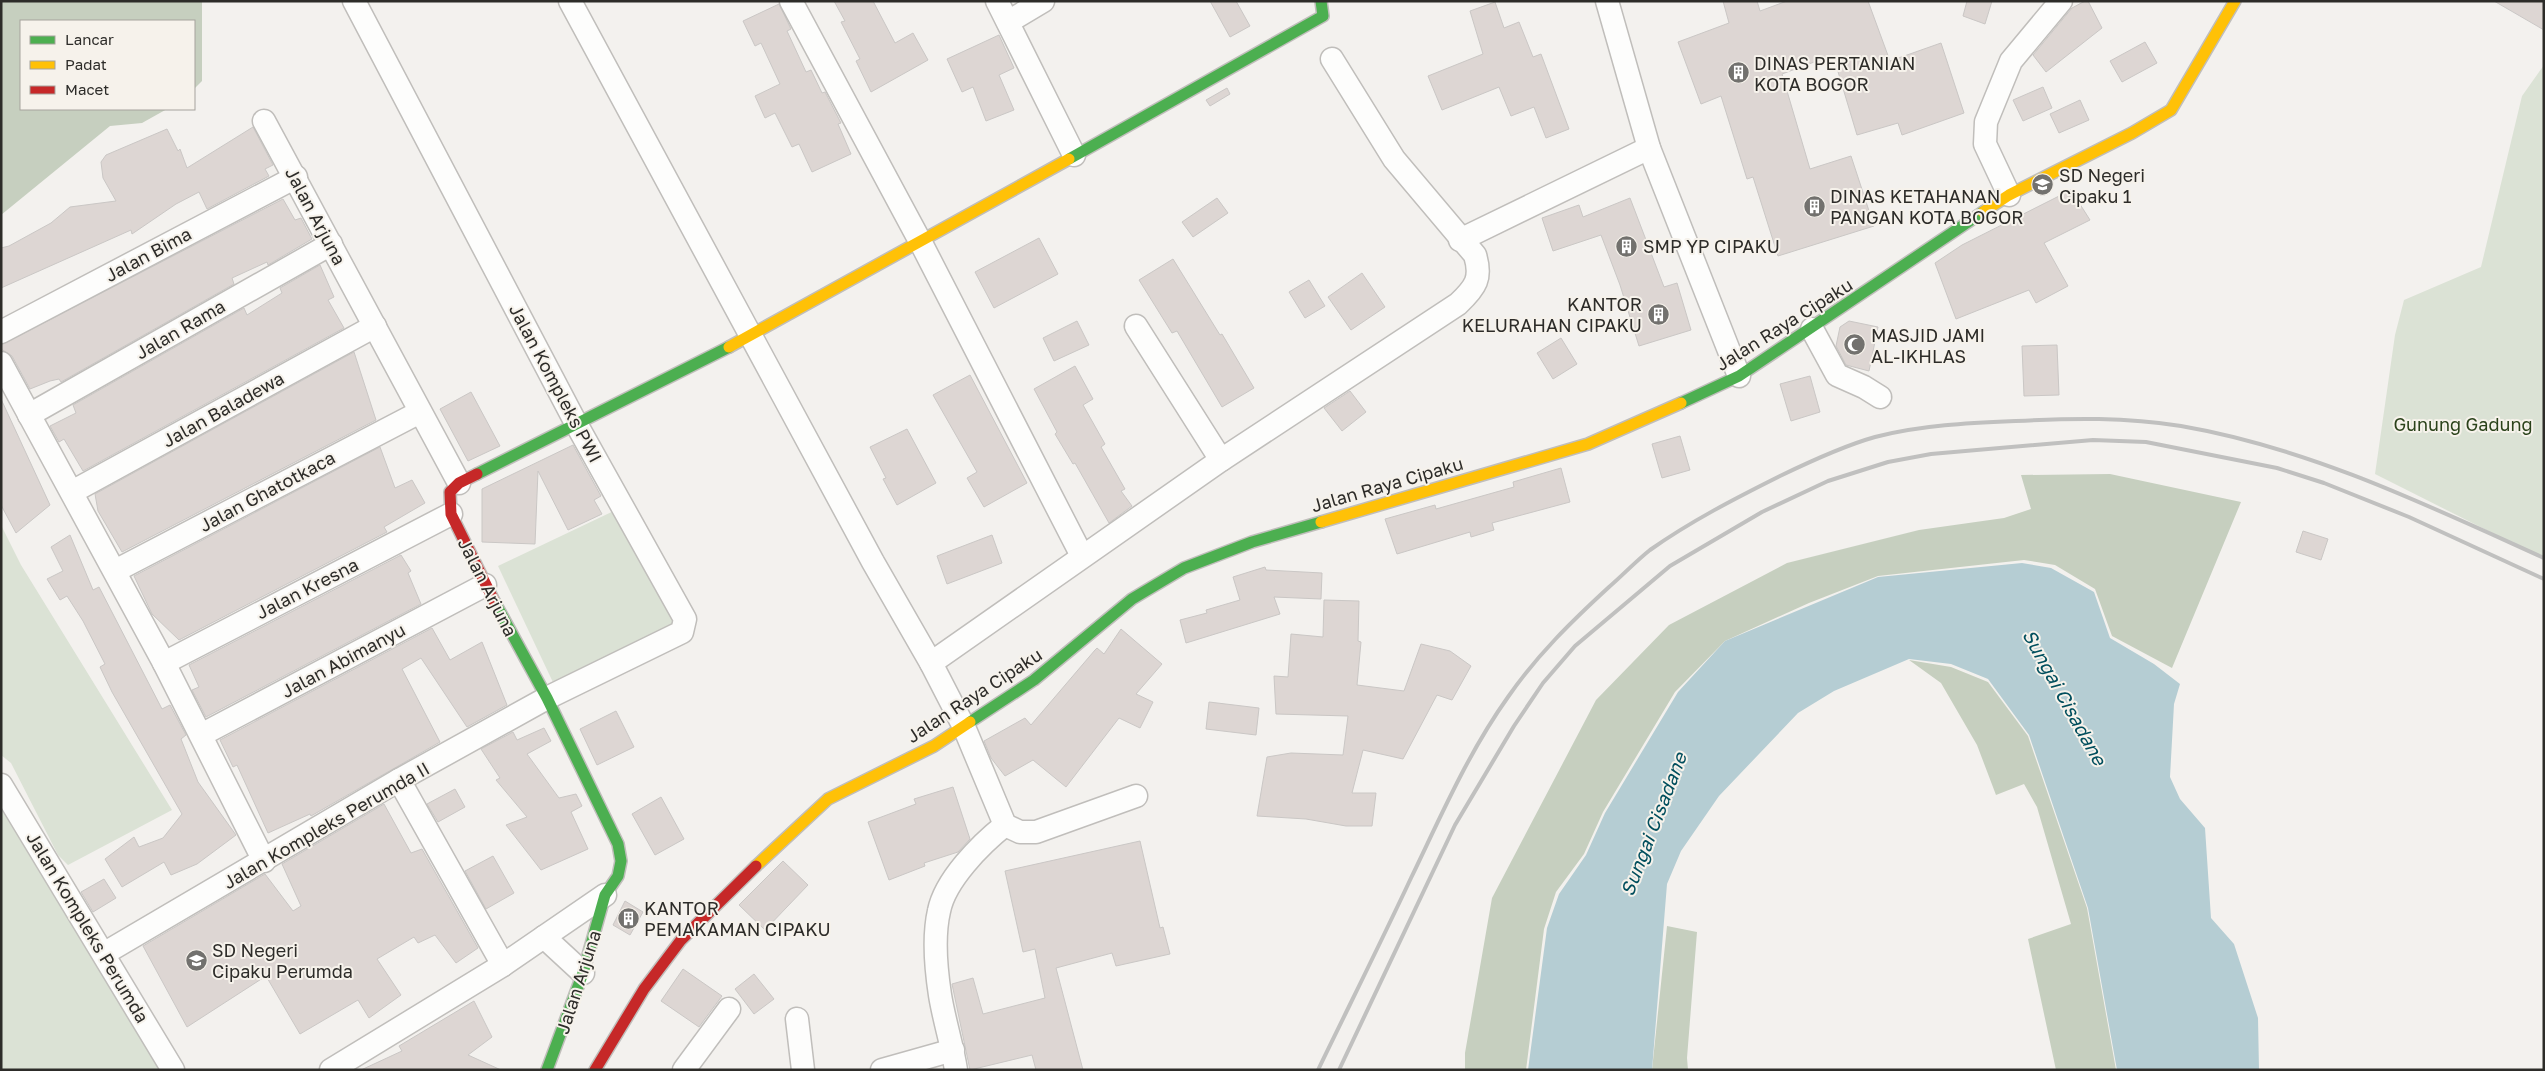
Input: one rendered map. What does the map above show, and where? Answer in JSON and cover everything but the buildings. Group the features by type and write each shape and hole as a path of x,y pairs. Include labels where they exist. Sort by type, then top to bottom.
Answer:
{"street":[{"path":"570,1 873,562 931,663 964,727 1006,825 1020,832 1036,832 1136,796"},
{"path":"791,1 921,243 1082,556"},
{"path":"997,1 1074,155"},
{"path":"1008,22 1043,1"},
{"path":"459,483 578,427 921,243 1322,16 1321,1"},
{"path":"1607,1 1649,148 1740,376"},
{"path":"2009,195 1985,144 1986,122 2011,61 2061,1"},
{"name":"Jalan Raya Cipaku","path":"595,1070 644,989 681,940 784,838 828,799 934,746 964,727 1034,680 1132,599 1184,568 1252,542 1588,444 1740,376 2009,195 2045,175 2154,122 2171,110 2235,1"},
{"name":"Jalan Kompleks PWI","path":"358,3 578,427 685,619 682,632 548,698"},
{"path":"931,663 1221,460 1458,304 1476,284 1479,270 1475,255 1460,240 1394,159 1332,59"},
{"name":"Jalan Arjuna","path":"264,121 296,177 459,483 450,492 451,514 485,586 548,698 618,844 621,862 618,876 605,895 583,973 548,1070"},
{"path":"1460,240 1649,148"},
{"name":"Jalan Bima","path":"1,332 296,177"},
{"name":"Jalan Rama","path":"29,415 331,244"},
{"name":"Jalan Baladewa","path":"72,492 375,326"},
{"path":"1136,326 1221,460"},
{"path":"1812,329 1833,371 1844,379 1864,387 1880,397"},
{"path":"1,363 164,663 264,861"},
{"name":"Jalan Ghatotkaca","path":"115,571 420,412"},
{"name":"Jalan Kresna","path":"164,663 451,514"},
{"name":"Jalan Abimanyu","path":"201,735 485,586"},
{"name":"Jalan Kompleks Perumda II","path":"105,953 400,780 548,698"},
{"path":"400,780 503,965"},
{"name":"Jalan Kompleks Perumda","path":"1,785 105,953 173,1070"},
{"path":"882,1070 954,1060 940,995 936,940 939,910 955,876 973,854 1006,825"},
{"path":"331,1070 503,965 605,895"},
{"path":"544,937 583,973"},
{"path":"684,1070 729,1010"},
{"path":"796,1019 802,1070"}],"green space":[{"path":"1,1 202,1 202,81 195,88 195,20 20,20 20,110 165,110 142,123 110,126 1,215"},
{"name":"Gunung Gadung","path":"2544,65 2544,559 2375,474 2395,335 2404,300 2481,267 2522,96"},
{"path":"2110,474 2241,502 2172,668 2112,636 2095,589 2055,565 2024,560 1878,576 1809,603 1725,641 1675,692 1603,812 1584,854 1556,892 1544,929 1526,1070 1465,1070 1465,1053 1492,898 1596,700 1669,625 1787,563 1919,530 2004,518 2031,509 2021,475"},
{"path":"620,508 682,631 559,695 498,566"},
{"path":"1,525 21,565 172,810 68,865 58,855 11,763 1,755"},
{"path":"1909,660 1951,667 1988,682 2028,736 2087,908 2116,1070 2056,1070 2028,939 2071,924 2037,807 2024,784 1996,795 1977,745 1941,683"},
{"path":"1,785 164,1070 1,1070"},
{"path":"1667,926 1697,932 1687,1058 1688,1070 1652,1070"}],"water":[{"name":"Sungai Cisadane","path":"2022,563 2051,568 2094,592 2110,638 2154,664 2180,684 2174,704 2170,777 2180,799 2205,828 2211,918 2234,944 2258,1018 2259,1070 2117,1070 2088,908 2029,735 1988,679 1951,664 1909,659 1834,691 1798,713 1719,796 1681,851 1667,884 1652,1070 1528,1070 1547,928 1559,894 1586,855 1605,813 1678,692 1725,641 1878,577"}],"railway":[{"path":"1318,1070 1444,808 1480,740 1508,697 1531,667 1582,613 1650,550 1681,529 1730,501 1827,454 1892,433 1927,427 1963,424 2058,419 2099,419 2181,426 2275,448 2321,463 2367,480 2544,558"},
{"path":"1339,1070 1455,825 1514,726 1543,683 1575,646 1670,566 1762,512 1828,481 1888,462 1931,454 2093,440 2146,442 2277,468 2324,483 2409,517 2544,579"}],"traffic: fast":[{"path":"1069,159 1323,16 1321,1"},
{"path":"1681,403 1739,376 1983,212"},
{"path":"477,474 729,347"},
{"path":"970,722 1034,680 1132,599 1184,568 1252,542 1321,522"},
{"path":"494,601 547,698 618,844 621,861 618,876 605,895 583,973 547,1070"}],"traffic: slow":[{"path":"1983,212 2009,195 2132,133 2171,110 2235,1"},
{"path":"729,347 1069,159"},
{"path":"1321,522 1588,444 1681,403"},
{"path":"756,866 828,799 934,746 970,722"}],"traffic: jam":[{"path":"477,474 459,483 450,492 451,514 494,601"},
{"path":"595,1070 644,989 681,940 756,866"}],"place":[{"name":"DINAS PERTANIAN KOTA BOGOR","path":"1738,73"},
{"name":"SD Negeri Cipaku 1","path":"2043,185"},
{"name":"DINAS KETAHANAN PANGAN KOTA BOGOR","path":"1814,206"},
{"name":"SMP YP CIPAKU","path":"1627,246"},
{"name":"KANTOR KELURAHAN CIPAKU","path":"1658,314"},
{"name":"MASJID JAMI AL-IKHLAS","path":"1855,345"},
{"name":"KANTOR PEMAKAMAN CIPAKU","path":"628,918"},
{"name":"SD Negeri Cipaku Perumda","path":"196,960"}]}
